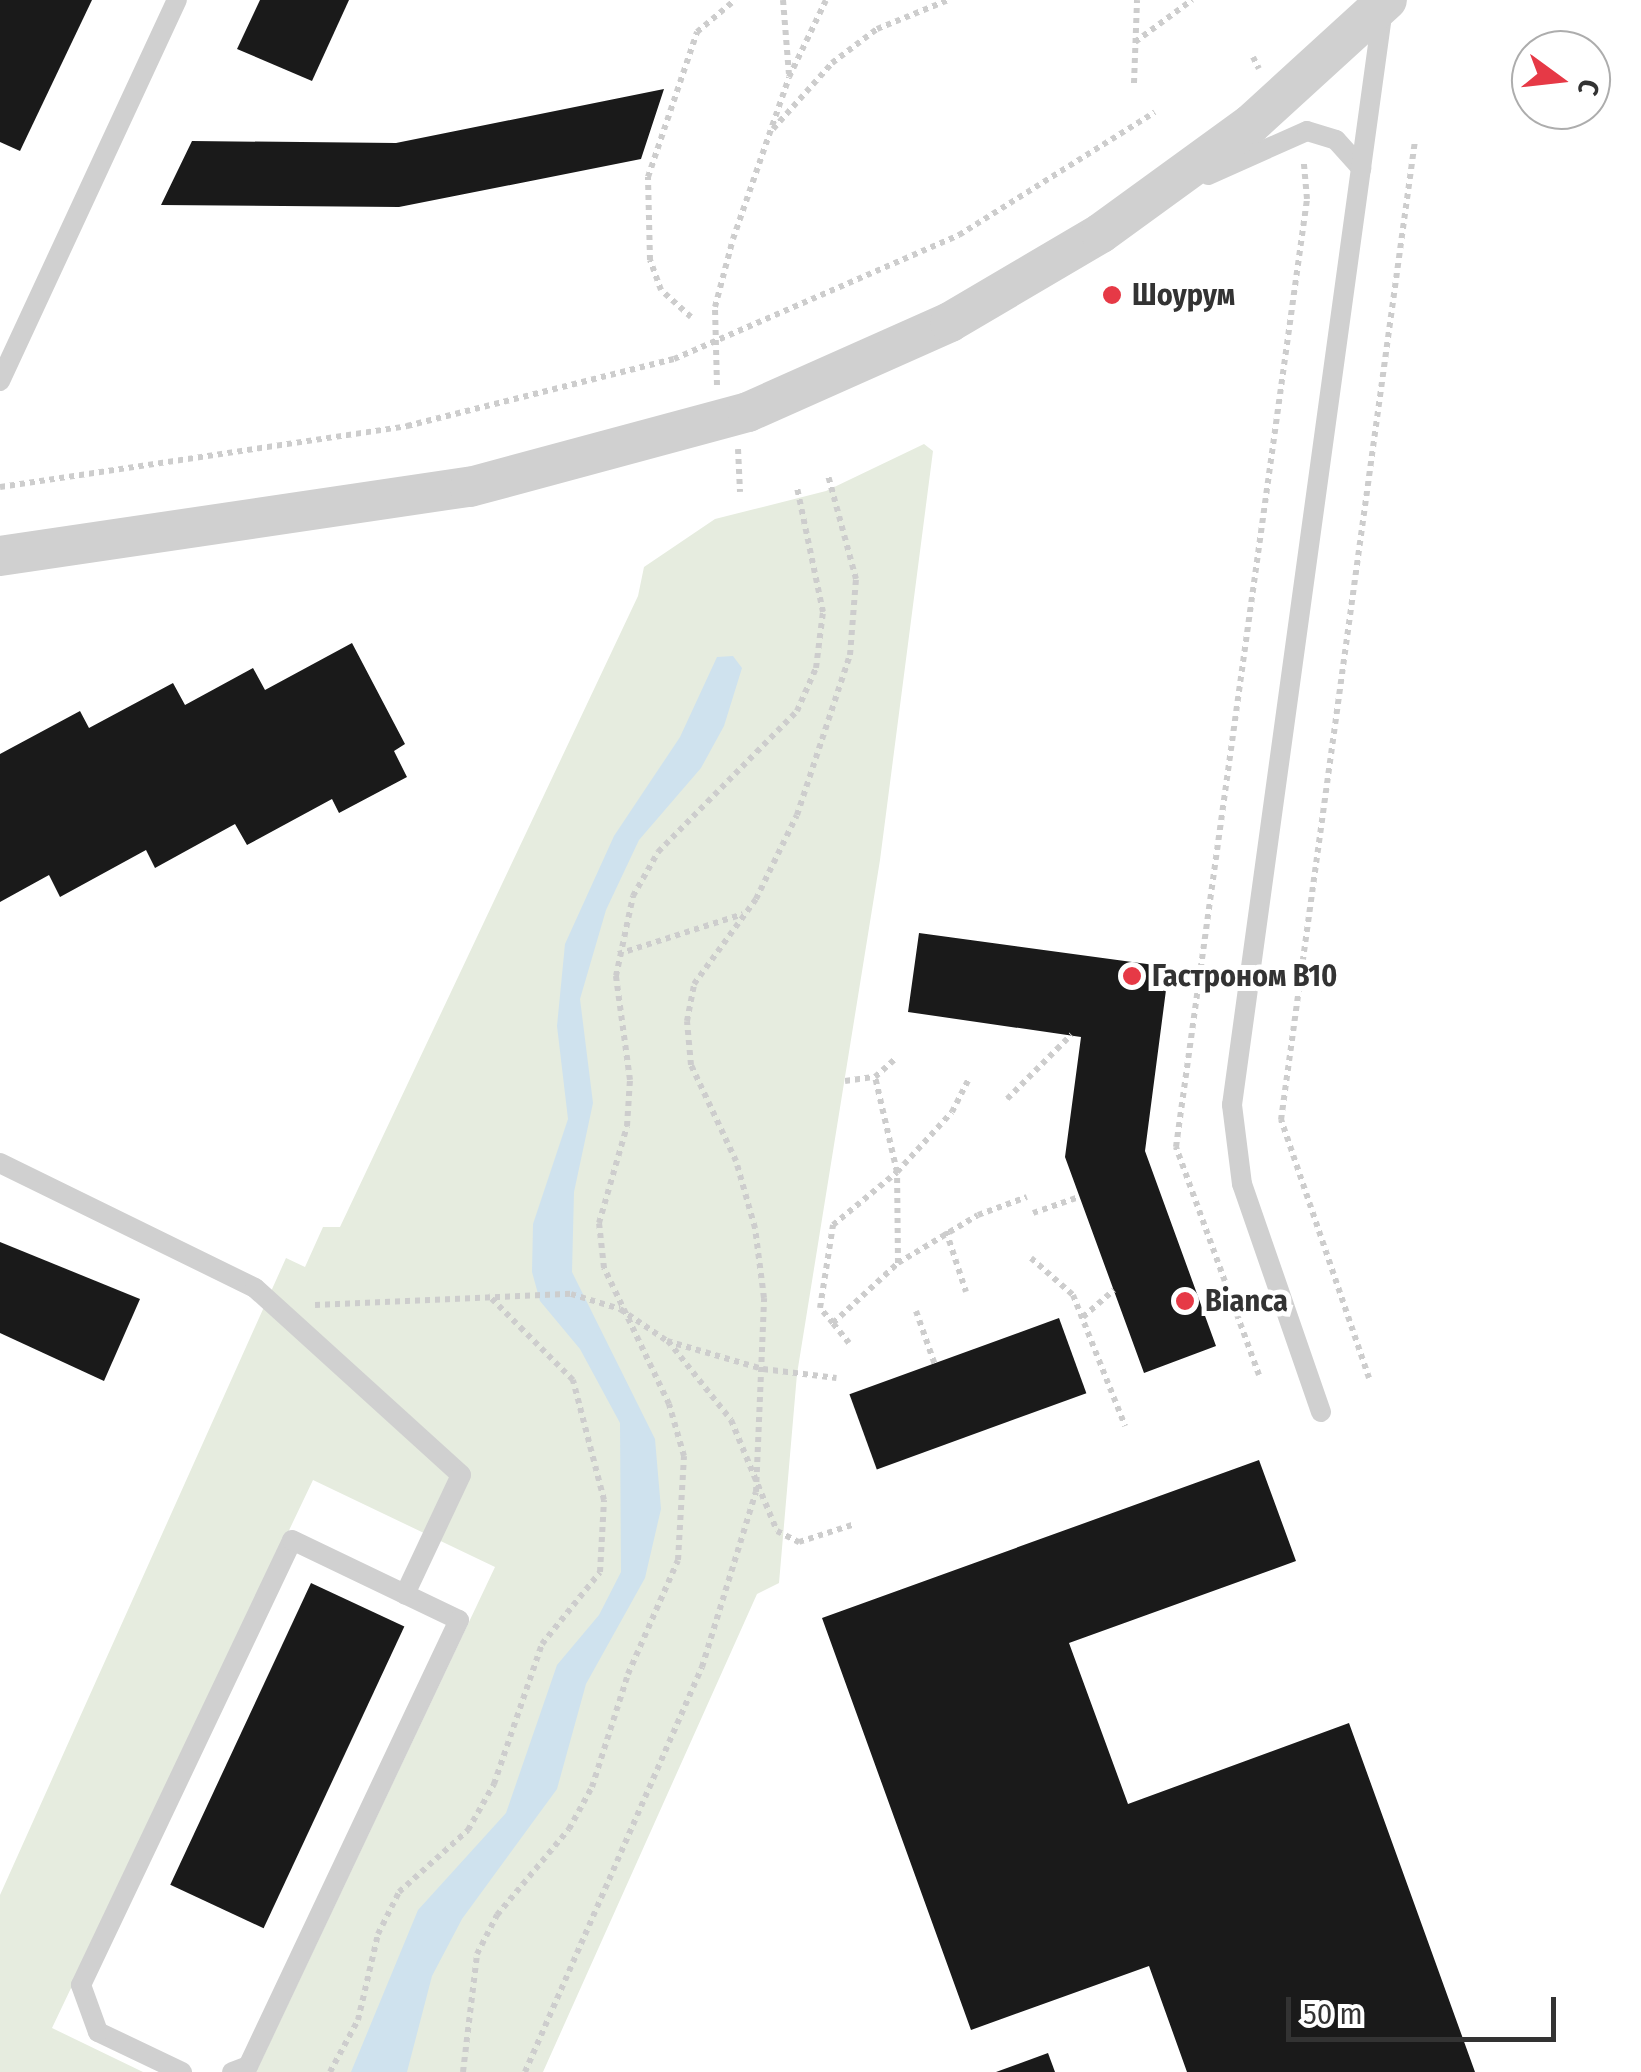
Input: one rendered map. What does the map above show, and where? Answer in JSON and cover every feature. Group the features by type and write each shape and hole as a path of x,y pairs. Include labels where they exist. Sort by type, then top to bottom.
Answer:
{"street":[{"path":"0,556 354,508 672,437 748,412 950,322 1131,213 1266,112 1385,1"}],"lane":[{"path":"0,382 177,0"},
{"path":"1322,1412 1242,1184 1232,1121 1385,1"},
{"path":"1131,213 1298,132 1336,140 1360,168"},
{"path":"0,1163 255,1288 462,1475 406,1594"},
{"path":"182,2072 98,2032 81,1985 292,1540 459,1620 248,2066 232,2072"}],"path":[{"path":"691,317 661,290 650,260 648,176 697,32 735,0"},
{"path":"783,0 789,77"},
{"path":"712,368 712,345 733,239 789,77 826,0"},
{"path":"769,134 862,40 948,0"},
{"path":"1134,82 1137,0"},
{"path":"1134,42 1192,0"},
{"path":"0,488 494,408 712,345 958,234 1155,112"},
{"path":"1369,1378 1281,1120 1415,141"},
{"path":"1259,1375 1176,1147 1310,178"},
{"path":"525,2072 702,1667 756,1492 763,1369 755,1228 736,1161 691,1065 687,1021 694,984 744,914 798,815 850,655 856,579 828,474"},
{"path":"464,2072 478,1954 496,1915 569,1829 592,1788 628,1674 678,1560 684,1456 669,1404 620,1309 599,1223 627,1126 618,954 633,896 658,852 797,711 816,668 823,612 797,488"},
{"path":"618,954 744,914"},
{"path":"1008,1098 1071,1036"},
{"path":"845,1081 875,1078 895,1059"},
{"path":"875,1078 897,1172 898,1262"},
{"path":"849,1343 820,1308 833,1225 897,1172 952,1112 968,1080"},
{"path":"833,1322 898,1262 946,1231 1027,1197"},
{"path":"1033,1213 1079,1197"},
{"path":"946,1231 966,1292"},
{"path":"1031,1258 1064,1282 1083,1317 1126,1426"},
{"path":"1083,1317 1114,1290"},
{"path":"274,1306 521,1293 600,1301 620,1309 667,1340 763,1369 836,1378"},
{"path":"330,2072 358,2020 378,1934 399,1892 468,1830 494,1784 542,1644 600,1572 604,1500 573,1380 488,1296"},
{"path":"916,1311 935,1365"},
{"path":"667,1340 730,1420 756,1492 777,1532 798,1542 852,1525"}],"shaded area":[{"path":"924,444 933,451 880,860 797,1374 779,1583 757,1594 543,2072 256,2072 495,1567 313,1480 52,2028 143,2072 0,2072 0,1895 286,1258 305,1267 323,1227 340,1227 638,596 644,567 715,519 826,491"}],"water":[{"path":"733,656 742,668 724,726 701,768 639,840 606,910 580,999 593,1103 574,1192 572,1272 655,1439 661,1509 645,1578 586,1684 557,1789 462,1919 432,1976 407,2072 351,2072 418,1910 506,1813 557,1665 599,1615 621,1572 620,1423 580,1349 540,1301 532,1272 533,1224 568,1119 557,1026 565,944 614,836 680,737 717,657"}],"building":[{"path":"0,0 92,0 20,151 0,142"},
{"path":"260,0 349,0 312,81 237,49"},
{"path":"664,89 641,159 399,207 161,205 192,141 396,143"},
{"path":"352,643 405,744 394,751 407,777 339,813 332,799 247,845 235,824 155,868 146,850 60,897 49,875 0,902 0,754 80,711 89,728 173,683 185,705 253,668 265,690"},
{"path":"919,933 1169,967 1145,1151 1216,1346 1144,1373 1065,1157 1081,1037 908,1012"},
{"path":"0,1242 140,1299 104,1381 0,1333"},
{"path":"1059,1318 1086,1393 877,1469 849,1394"},
{"path":"1259,1460 1296,1561 1069,1643 1128,1804 1349,1723 1475,2072 1187,2072 1149,1966 971,2030 822,1618"},
{"path":"311,1583 404,1627 264,1928 170,1885"},
{"path":"1048,2053 1055,2072 996,2072"}],"place":[{"name":"Шоурум","path":"1112,295"},
{"name":"Гастроном B10","path":"1132,976"},
{"name":"Bianca","path":"1185,1301"}]}
